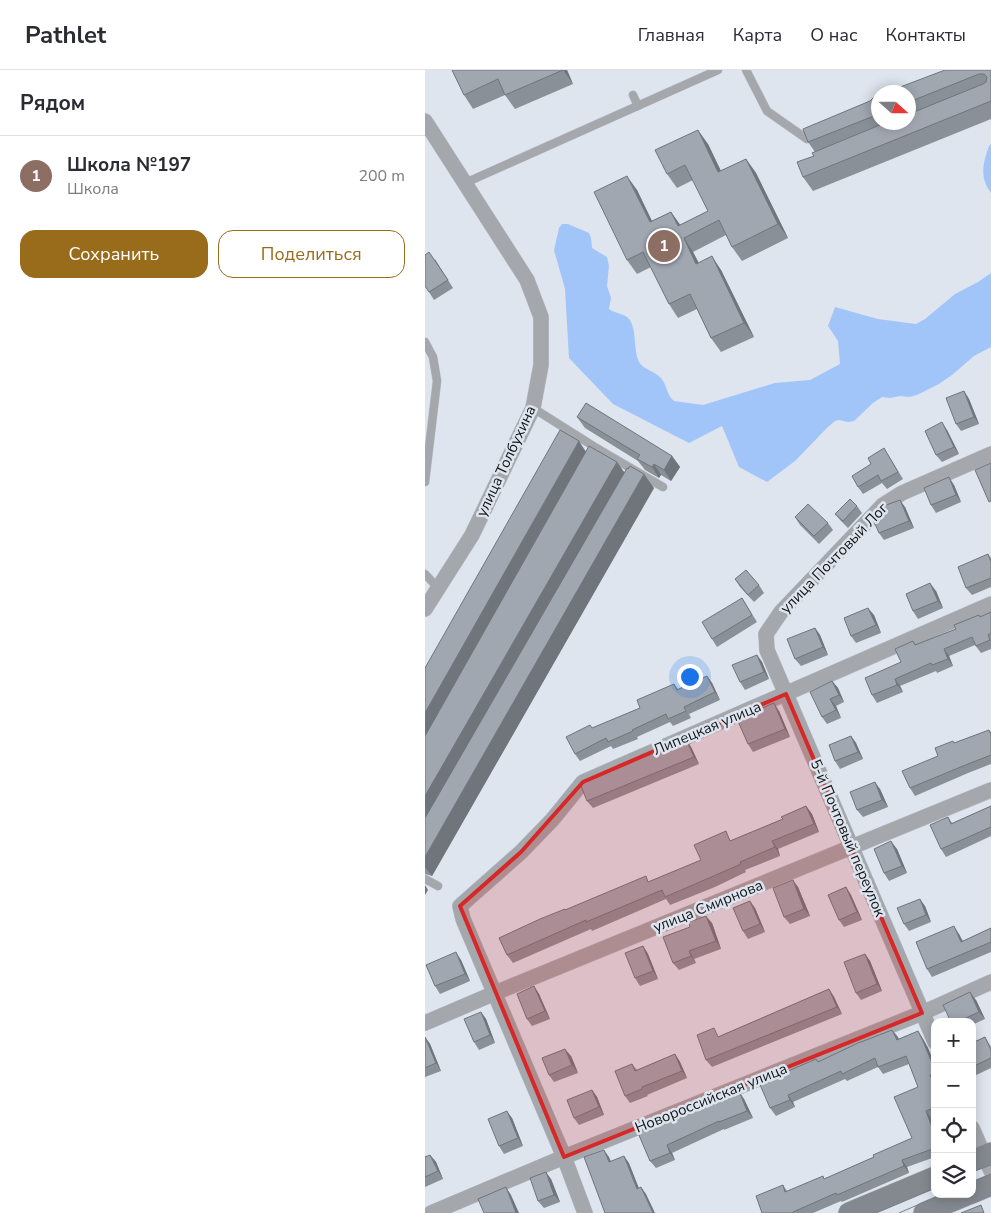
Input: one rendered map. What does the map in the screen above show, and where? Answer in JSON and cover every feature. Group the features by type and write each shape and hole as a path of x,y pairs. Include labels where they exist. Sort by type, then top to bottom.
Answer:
{"main road":[{"path":"849,1213 931,1179"},
{"path":"976,1192 991,1185"},
{"path":"924,1213 961,1198"}],"street":[{"name":"улица Толбухина","path":"425,609 472,535 533,408 541,365 541,317 527,280 426,123"},
{"name":"улица Почтовый Лог","path":"766,634 781,612 883,505 902,493 991,454"},
{"name":"Липецкая улица","path":"495,994 463,919 460,906 521,852 552,820 583,782 991,604"},
{"name":"5-й Почтовый переулок","path":"766,634 767,650 931,1033"},
{"name":"улица Смирнова","path":"425,1023 991,790"},
{"name":"Новороссийская улица","path":"431,1213 564,1157 922,1013 991,982"},
{"path":"495,994 564,1157 585,1213"},
{"path":"976,1138 985,1160"}],"lane":[{"path":"465,183 718,70"},
{"path":"746,70 767,111 807,139 825,132"},
{"path":"633,95 638,106"},
{"path":"425,342 428,352 433,357 437,381 425,482"},
{"path":"533,408 663,487"},
{"path":"588,466 598,449"},
{"path":"632,479 636,471"},
{"path":"425,574 438,588"},
{"path":"425,879 438,886"}],"highlighted area":[{"path":"786,694 922,1013 564,1157 460,906 521,852 583,782"}],"shaded area":[{"path":"991,144 991,193 987,187 983,170"},
{"path":"562,224 568,224 589,233 592,248 607,257 609,266 607,286 611,298 609,309 630,320 634,330 639,362 661,378 674,401 703,405 775,383 810,380 840,364 838,341 828,326 835,307 878,319 916,324 925,319 955,294 991,273 991,347 974,356 939,384 917,395 909,397 882,397 854,421 835,421 795,461 767,482 739,467 722,426 689,443 613,404 569,358 565,289 554,250 559,228"}],"building":[{"path":"452,70 563,70 505,95 498,79 464,95"},
{"path":"945,70 991,70 991,101 803,177 797,162 814,156 812,153 871,129 916,130 916,111 983,84 986,82 987,77 984,74 979,74 916,99 916,85 905,85"},
{"path":"870,101 871,117 808,142 803,129"},
{"path":"698,130 718,172 746,159 778,224 732,247 719,220 684,238 696,264 712,256 744,323 711,338 690,294 669,304 643,252 627,260 594,192 627,176 650,222 671,212 678,226 708,211 685,165 667,174 655,150"},
{"path":"429,252 448,280 429,292 425,286 425,255"},
{"path":"964,391 974,417 956,424 946,398"},
{"path":"586,403 672,456 664,470 654,464 652,467 637,459 640,455 577,417"},
{"path":"942,422 954,447 936,455 925,431"},
{"path":"560,430 579,441 425,713 425,668"},
{"path":"589,446 617,462 425,796 425,736"},
{"path":"884,448 898,472 881,481 878,475 858,487 852,476 871,464 868,458"},
{"path":"991,463 991,501 989,502 975,470"},
{"path":"630,466 644,474 425,857 425,818 627,468"},
{"path":"949,477 956,495 931,505 924,488"},
{"path":"850,499 857,506 843,521 835,514"},
{"path":"900,500 909,521 879,533 872,517 881,507"},
{"path":"808,504 828,523 814,536 795,517"},
{"path":"988,554 991,562 991,578 966,588 958,567"},
{"path":"746,570 759,585 748,595 735,579"},
{"path":"930,583 938,601 913,611 906,594"},
{"path":"742,598 752,615 712,639 702,622"},
{"path":"868,608 876,625 851,636 844,618"},
{"path":"991,612 991,633 988,635 990,640 976,646 972,637 944,649 948,659 932,665 931,663 895,679 897,685 872,695 865,678 901,662 895,649 913,641 915,645 956,629 954,625"},
{"path":"815,628 823,647 795,659 787,639"},
{"path":"757,655 764,672 740,682 732,665"},
{"path":"707,676 715,692 684,707 686,711 668,719 666,714 608,742 606,738 575,754 566,737 590,725 592,728 640,708 637,700 674,684 677,690"},
{"path":"832,681 839,695 830,699 836,710 822,717 810,692"},
{"path":"774,703 785,729 748,744 737,719"},
{"path":"989,730 991,735 991,755 910,788 902,771 938,756 935,748"},
{"path":"851,736 858,752 835,761 829,745"},
{"path":"686,739 694,757 587,801 581,786 584,782"},
{"path":"875,782 882,800 857,810 850,792"},
{"path":"806,806 814,824 772,841 775,847 740,862 741,864 665,897 662,890 586,922 586,920 507,955 499,938 540,919 646,876 648,882 701,860 694,845 726,831 730,841 783,819 781,817"},
{"path":"991,806 991,827 941,849 930,825 948,817 951,824"},
{"path":"891,841 902,866 884,873 874,849"},
{"path":"793,880 804,909 784,917 773,888"},
{"path":"846,887 857,912 839,920 828,895"},
{"path":"920,899 926,915 904,924 897,908"},
{"path":"750,901 760,924 743,931 733,908"},
{"path":"706,916 716,941 689,951 691,956 673,963 663,937 690,927 689,922"},
{"path":"954,926 961,942 991,928 991,942 927,969 916,942"},
{"path":"643,946 653,971 635,978 625,953"},
{"path":"456,952 465,974 435,986 426,965"},
{"path":"865,954 877,984 856,993 844,962"},
{"path":"534,986 545,1011 527,1019 517,994"},
{"path":"829,989 837,1007 706,1060 697,1035 714,1028 718,1037"},
{"path":"970,992 979,1012 966,1018 949,1018 943,1005"},
{"path":"481,1012 490,1035 474,1042 464,1019"},
{"path":"892,1030 897,1040 918,1031 931,1060 931,1109 926,1111 931,1124 931,1149 902,1160 904,1166 837,1195 836,1193 793,1213 762,1213 756,1196 783,1185 785,1192 823,1176 824,1179 912,1138 894,1097 918,1087 906,1056 878,1067 875,1058 842,1074 841,1071 788,1095 790,1100 770,1108 758,1080 778,1072 779,1075 816,1059 818,1062 860,1042"},
{"path":"425,1037 436,1063 425,1068"},
{"path":"985,1037 991,1050 991,1058 976,1065 976,1063 976,1041"},
{"path":"565,1049 572,1065 549,1075 542,1058"},
{"path":"675,1054 682,1071 625,1096 615,1071 632,1064 635,1071"},
{"path":"592,1090 599,1107 574,1118 567,1100"},
{"path":"739,1091 747,1111 719,1121 667,1145 670,1153 650,1161 638,1133"},
{"path":"507,1111 518,1138 499,1146 488,1119"},
{"path":"604,1150 609,1162 624,1156 637,1189 641,1187 653,1213 605,1213 584,1157"},
{"path":"430,1155 438,1171 425,1177 425,1157"},
{"path":"546,1172 554,1195 538,1201 530,1178"},
{"path":"506,1187 516,1213 484,1213 478,1199"},
{"path":"981,1205 984,1213 961,1213"}],"tram line":[{"path":"976,1171 991,1165"},
{"path":"976,1180 991,1174"},
{"path":"876,1213 931,1190"},
{"path":"899,1213 934,1198"}],"place":[{"name":"Школа №197","path":"664,246"}]}
